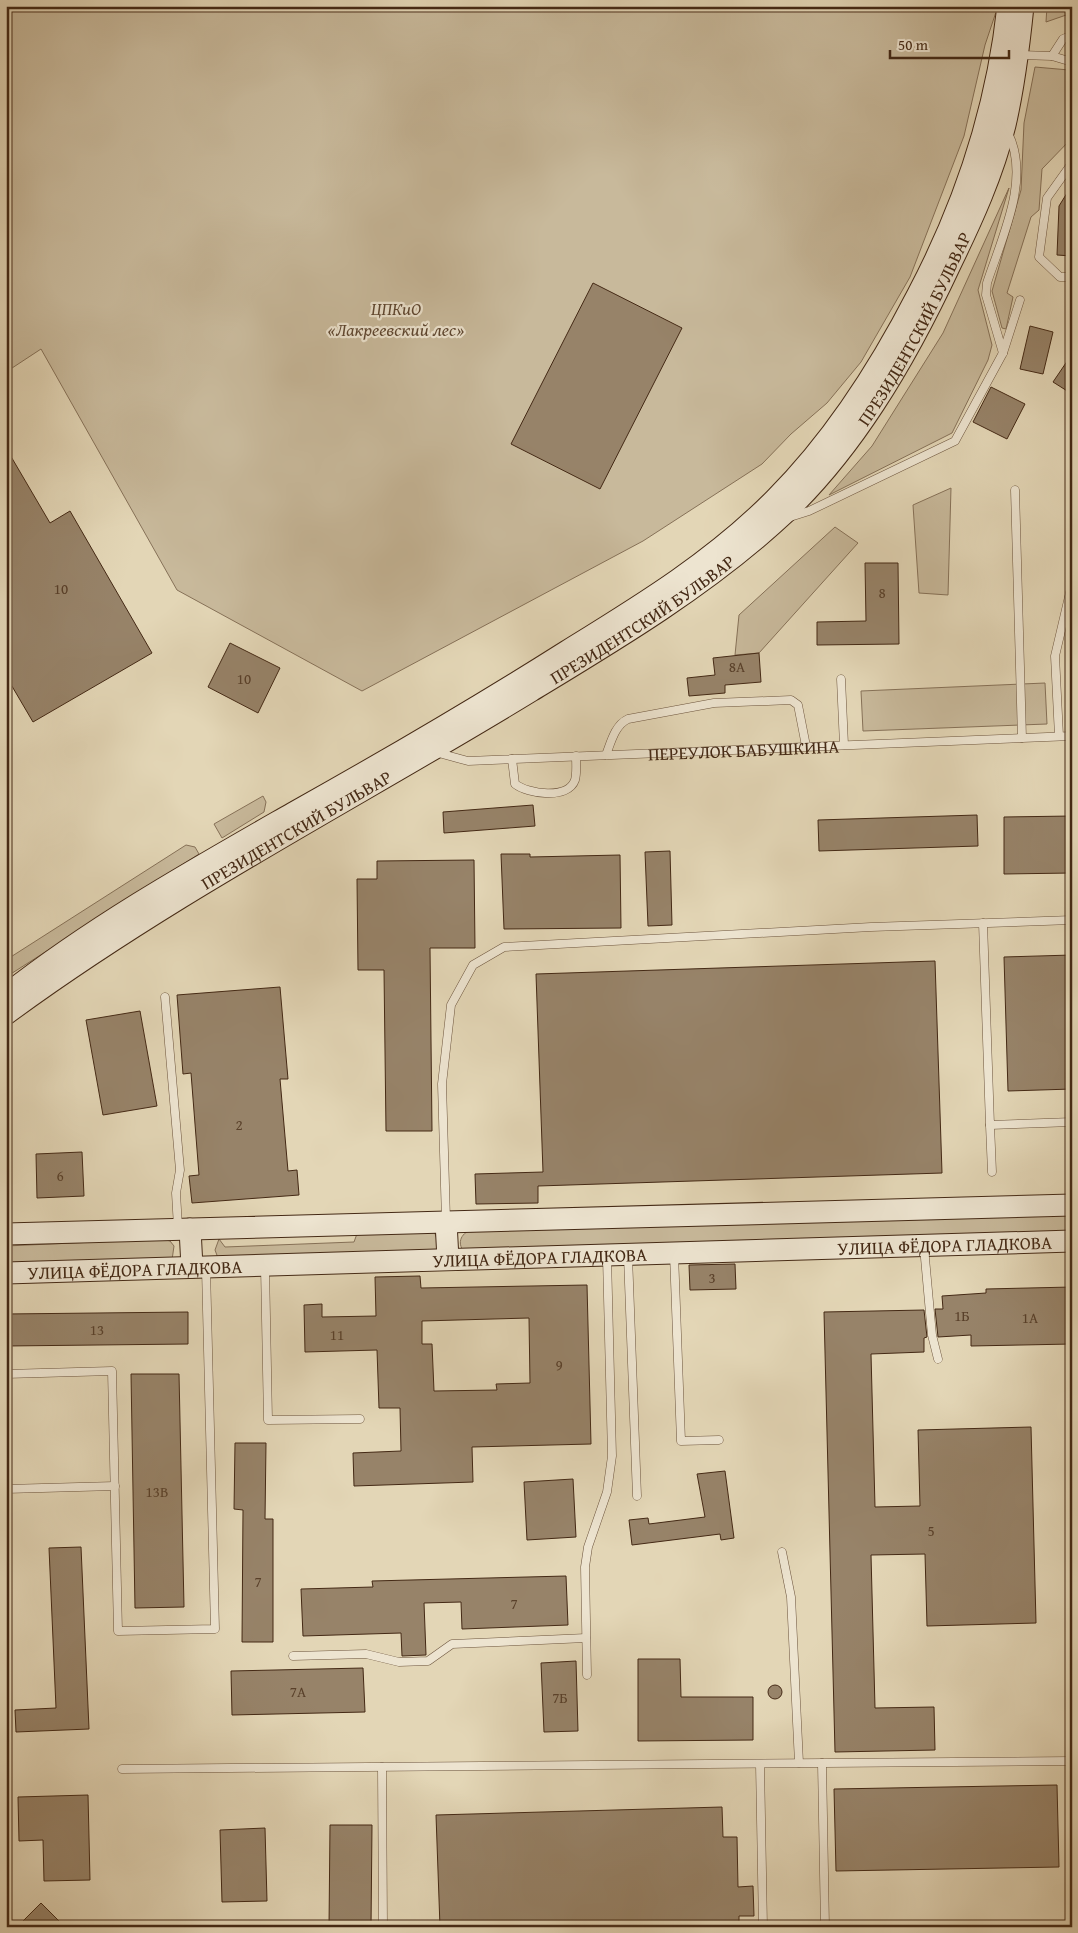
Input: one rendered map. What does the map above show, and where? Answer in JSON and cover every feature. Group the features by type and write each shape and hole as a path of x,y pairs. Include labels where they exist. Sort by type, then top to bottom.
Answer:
{"main road":[{"name":"ПРЕЗИДЕНТСКИЙ БУЛЬВАР","path":"6,1014 72,966 163,907 428,745 499,694 688,573 738,534 776,499 812,459 852,406 886,352 942,249 964,195 983,139 997,82 1008,6"},
{"name":"ПРЕЗИДЕНТСКИЙ БУЛЬВАР","path":"6,995 67,951 149,897 428,745 649,618 718,570 775,522 814,482 852,435 888,381 925,318 969,225 992,168 1005,126 1019,54 1023,6"},
{"name":"УЛИЦА ФЁДОРА ГЛАДКОВА","path":"6,1234 1072,1205"},
{"path":"446,1222 448,1260"},
{"path":"184,1229 199,1267"},
{"name":"УЛИЦА ФЁДОРА ГЛАДКОВА","path":"6,1273 1072,1241"}],"lane":[{"path":"1052,56 1063,39 1072,35"},
{"path":"1019,54 1052,56 1072,62"},
{"path":"1003,353 986,294 1014,196 1017,171 1014,144 1005,126"},
{"path":"1072,163 1047,198 1040,257 1060,277 1072,277"},
{"path":"775,522 809,511 955,441 1003,353 1020,300"},
{"path":"1015,490 1022,738"},
{"path":"1059,736 1055,656 1072,584"},
{"path":"841,679 844,744"},
{"path":"606,754 622,722 628,719 714,703 781,700 790,700 798,704 806,746"},
{"name":"ПЕРЕУЛОК БАБУШКИНА","path":"428,745 445,756 468,762 606,754 1072,736"},
{"path":"512,760 515,784 522,790 535,793 557,792 568,788 574,780 576,756"},
{"path":"446,1222 442,1084 451,1005 473,965 504,947 861,927 1072,920"},
{"path":"983,923 992,1172"},
{"path":"165,997 180,1170 176,1193 184,1229"},
{"path":"990,1125 1072,1122"},
{"path":"924,1246 932,1335 938,1358"},
{"path":"674,1253 681,1441 719,1440"},
{"path":"628,1254 637,1496"},
{"path":"587,1674 585,1567 588,1547 607,1492 612,1456 607,1255"},
{"path":"266,1265 268,1420 360,1420"},
{"path":"6,1374 112,1371 118,1631 215,1629 199,1267"},
{"path":"6,1489 115,1486"},
{"path":"782,1552 791,1597 800,1763"},
{"path":"293,1656 366,1654 399,1662 428,1661 452,1644 586,1638"},
{"path":"122,1769 1072,1761"},
{"path":"822,1763 825,1927"},
{"path":"760,1764 763,1927"},
{"path":"382,1767 384,1927"}],"green space":[{"name":"ЦПКиО «Лакреевский лес»","path":"6,6 997,6 997,9 985,45 964,136 910,277 861,362 827,403 791,434 762,464 643,541 362,691 177,590 41,349 6,372"},
{"path":"1047,6 1072,6 1072,13 1046,22"},
{"path":"1035,67 1069,70 1072,72 1072,138 1042,169 1039,210 1031,217 1007,293 1013,297 1006,329 1002,328 992,291 1021,190 1024,123"},
{"path":"1009,188 978,290 992,345 988,360 952,433 829,495 872,446 943,333"},
{"path":"951,488 948,595 919,593 913,505"},
{"path":"835,527 858,543 759,653 735,655 739,615"},
{"path":"1045,683 1047,724 863,731 861,691"},
{"path":"263,796 266,802 264,812 222,838 214,824"},
{"path":"186,845 195,847 199,854 6,977 6,960"},
{"path":"1072,1213 1072,1237 466,1254 460,1243 462,1236 472,1229"},
{"path":"358,1231 434,1232 437,1247 435,1253 218,1258 215,1250 219,1239 225,1247 354,1242"},
{"path":"162,1239 170,1241 174,1246 172,1260 6,1268 6,1246"}],"building":[{"path":"1072,185 1072,256 1057,255 1059,206"},
{"path":"593,283 682,328 600,489 511,444"},
{"path":"1030,326 1053,332 1043,374 1020,369"},
{"path":"1072,354 1072,394 1053,382"},
{"path":"991,387 1025,404 1007,439 973,422"},
{"path":"6,448 50,523 70,511 152,653 33,722 6,676"},
{"path":"865,563 898,563 899,644 817,645 817,622 866,621"},
{"path":"230,643 280,668 258,713 208,687"},
{"path":"759,653 761,682 725,685 725,693 689,696 687,678 715,675 713,658"},
{"path":"533,805 535,826 444,833 443,812"},
{"path":"977,815 978,846 819,851 818,820"},
{"path":"1072,816 1072,873 1004,874 1004,817"},
{"path":"670,851 672,925 648,926 645,852"},
{"path":"501,854 530,854 530,857 620,855 621,928 504,929"},
{"path":"474,860 475,948 430,948 432,1131 386,1131 384,970 358,970 357,879 377,879 377,861"},
{"path":"1072,955 1072,1089 1008,1091 1004,957"},
{"path":"935,961 942,1173 538,1186 538,1203 476,1204 475,1174 543,1172 536,974"},
{"path":"280,987 288,1079 280,1079 288,1171 297,1170 299,1195 192,1203 189,1176 199,1175 191,1073 183,1074 177,995"},
{"path":"140,1011 157,1106 103,1115 86,1020"},
{"path":"82,1152 84,1196 37,1198 36,1154"},
{"path":"735,1264 736,1289 690,1290 689,1265"},
{"path":"420,1276 421,1288 587,1285 591,1444 472,1447 473,1482 354,1486 353,1453 401,1451 400,1408 379,1408 377,1350 305,1352 304,1305 322,1304 322,1317 376,1316 375,1277","holes":["529,1318 530,1383 496,1384 497,1390 434,1391 432,1344 422,1344 422,1321"]},
{"path":"1072,1287 1072,1344 971,1346 971,1335 938,1337 935,1309 943,1309 942,1296 986,1293 986,1289"},
{"path":"924,1310 927,1337 924,1338 924,1352 871,1354 875,1507 920,1506 918,1430 1031,1427 1036,1623 927,1626 925,1554 871,1555 875,1708 934,1707 935,1750 835,1752 824,1312"},
{"path":"188,1312 188,1344 6,1346 6,1314"},
{"path":"131,1374 179,1374 184,1607 135,1608"},
{"path":"235,1443 266,1443 265,1519 273,1519 273,1642 242,1642 243,1510 234,1509"},
{"path":"725,1471 734,1538 721,1540 720,1534 632,1545 629,1520 648,1518 649,1524 705,1517 697,1474"},
{"path":"573,1479 576,1537 527,1540 524,1482"},
{"path":"81,1547 89,1729 16,1732 15,1710 56,1708 49,1548"},
{"path":"566,1576 568,1625 462,1629 461,1602 424,1603 426,1655 402,1656 401,1633 303,1636 301,1589 373,1587 372,1581"},
{"path":"638,1659 680,1659 681,1697 753,1697 753,1740 638,1741"},
{"path":"576,1661 578,1731 544,1732 541,1663"},
{"path":"363,1668 365,1712 232,1715 231,1671"},
{"path":"772,1685 778,1685 782,1692 778,1699 772,1699 768,1695 768,1689"},
{"path":"1057,1785 1059,1867 836,1871 834,1789"},
{"path":"88,1795 90,1880 44,1881 43,1840 19,1841 18,1797"},
{"path":"722,1807 723,1837 737,1837 738,1887 753,1886 754,1916 739,1916 739,1927 440,1927 436,1815"},
{"path":"330,1825 372,1825 371,1927 329,1927"},
{"path":"265,1828 267,1901 222,1902 220,1830"},
{"path":"41,1903 65,1927 17,1927"}]}
